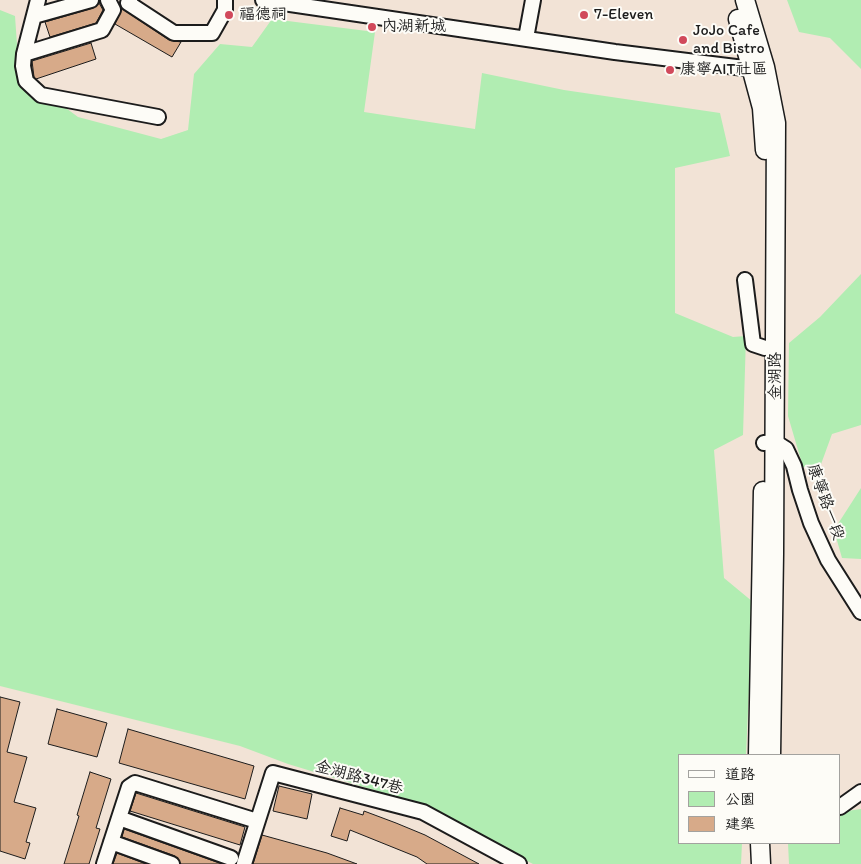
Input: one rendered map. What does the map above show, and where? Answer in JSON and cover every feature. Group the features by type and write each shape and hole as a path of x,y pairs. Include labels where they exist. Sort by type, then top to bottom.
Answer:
{"main road":[{"name":"金湖路","path":"733,0 759,68 776,123 769,443 758,754"},
{"name":"金湖路","path":"745,0 759,68 765,139 764,348 769,443 771,754"},
{"path":"760,844 761,864"},
{"path":"771,844 772,864"}],"street":[{"path":"38,0 24,54 23,66 26,81 41,95 158,117"},
{"path":"34,16 92,0"},
{"path":"24,54 102,30 112,10 108,0"},
{"path":"130,0 128,3 174,33 212,33 225,10 225,0"},
{"path":"262,0 322,4 615,52 759,68"},
{"path":"526,38 533,0"},
{"path":"745,280 753,344 764,348"},
{"name":"康寧路一段","path":"769,443 786,449 794,466 811,523 828,560 861,612"},
{"name":"金湖路347巷","path":"237,861 258,821 273,774 423,812 519,864"},
{"path":"104,864 129,787 136,783 258,821"},
{"path":"841,806 861,792"},
{"path":"119,818 237,861"},
{"path":"111,842 172,864"}],"green space":[{"path":"787,0 861,0 861,69 830,38 799,32"},
{"path":"0,10 15,16 19,73 78,117 161,139 188,130 194,74 220,44 252,47 272,19 375,32 364,112 475,129 482,73 564,90 720,113 730,156 675,168 675,313 733,337 746,336 743,435 714,450 724,578 753,602 746,754 678,754 678,844 742,844 741,864 533,864 410,801 288,764 240,746 0,686"},
{"path":"861,274 861,425 832,434 820,467 803,467 788,416 789,343 820,317"},
{"path":"861,488 861,559 842,558 834,530"},
{"path":"861,809 861,864 789,864 788,844 841,844 841,812"}],"building":[{"path":"99,3 103,10 96,23 50,37 45,22 93,8"},
{"path":"121,8 169,40 181,42 172,57 115,24"},
{"path":"91,43 96,59 36,79 34,77 32,61"},
{"path":"0,697 20,702 7,752 27,757 14,802 36,808 26,842 30,843 25,859 0,851"},
{"path":"57,709 107,723 97,757 48,744"},
{"path":"128,729 254,766 245,799 119,763"},
{"path":"90,772 111,779 96,828 100,829 89,864 64,864 79,816 77,815"},
{"path":"279,786 312,794 307,819 273,811"},
{"path":"136,793 245,827 240,845 130,811"},
{"path":"340,808 363,815 364,811 396,823 425,835 479,864 427,864 417,857 350,830 347,841 331,836"},
{"path":"124,829 222,864 181,864 175,856 122,837"},
{"path":"262,835 327,853 357,864 253,864"},
{"path":"117,853 146,864 113,864"}],"place":[{"name":"福德祠","path":"229,15"},
{"name":"7-Eleven","path":"584,15"},
{"name":"內湖新城","path":"372,27"},
{"name":"JoJo Cafe and Bistro","path":"683,40"},
{"name":"康寧AIT社區","path":"670,70"}]}
